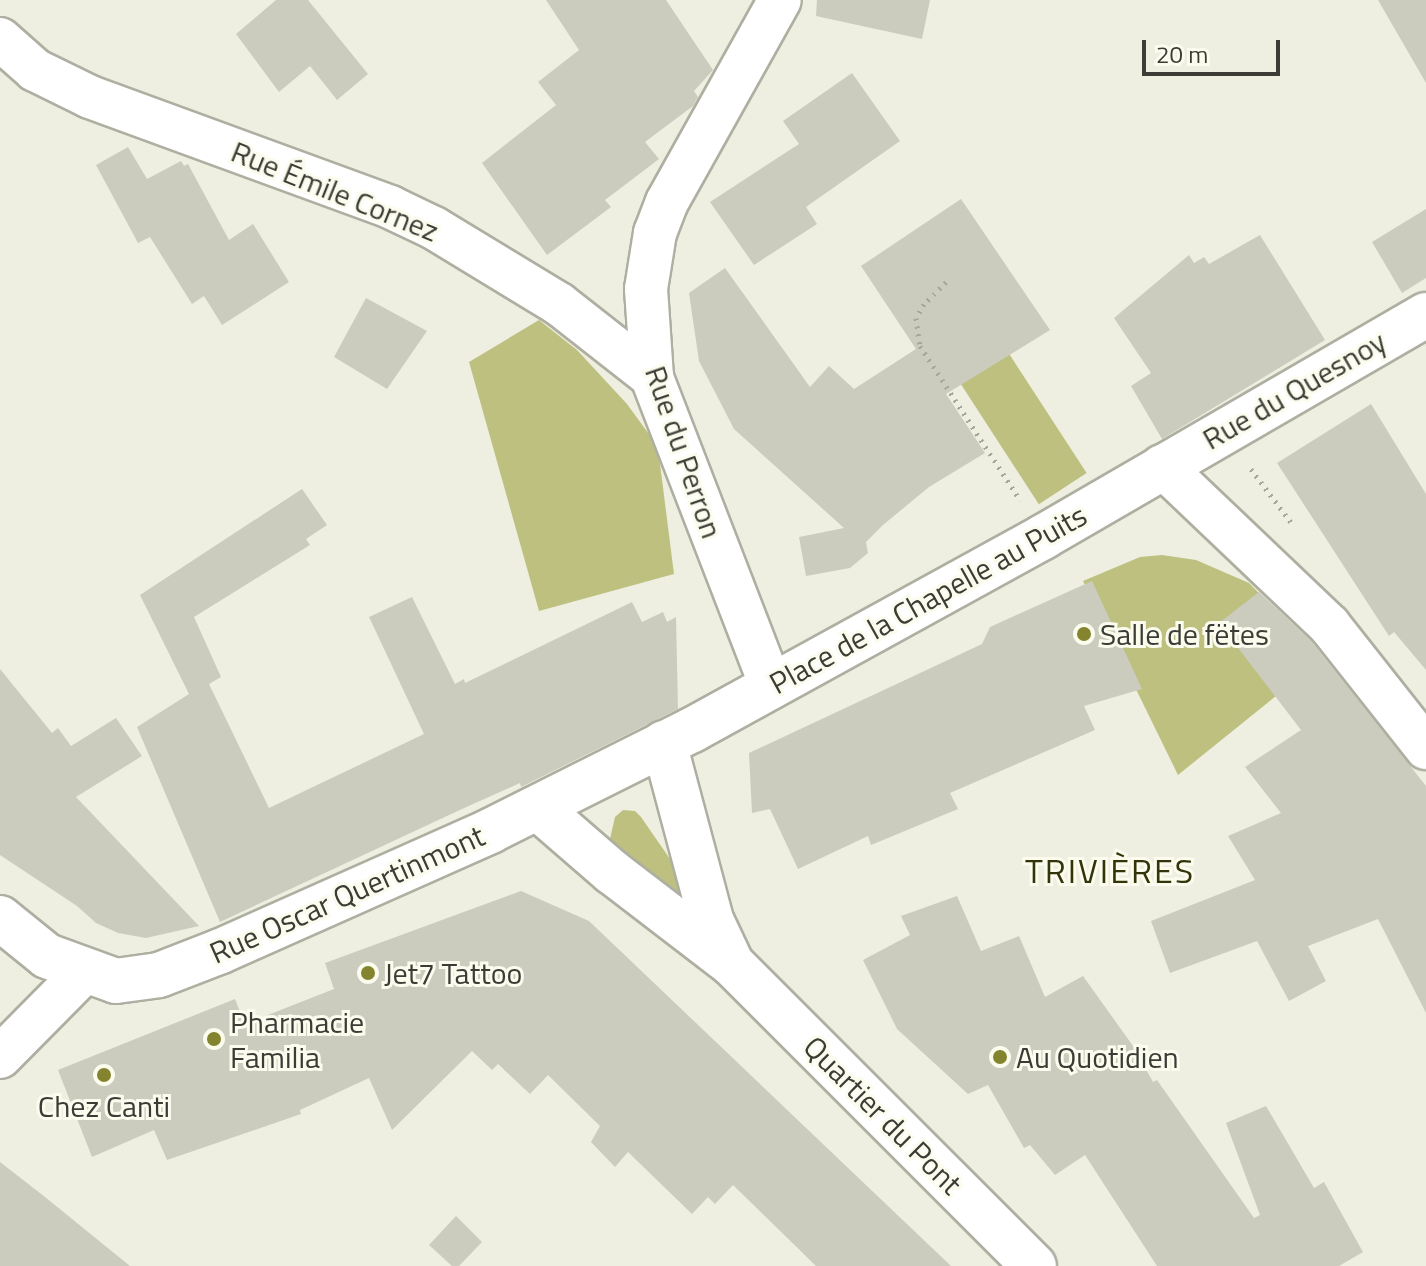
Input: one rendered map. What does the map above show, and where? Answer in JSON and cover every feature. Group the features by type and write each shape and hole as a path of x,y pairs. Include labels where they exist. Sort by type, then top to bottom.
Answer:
{"street":[{"name":"Rue du Perron","path":"771,686 652,377 646,289 655,233 667,202 780,0"},
{"name":"Rue Émile Cornez","path":"0,39 35,70 90,97 390,207 434,228 559,304 652,377"},
{"name":"Rue du Quesnoy","path":"1162,466 1426,315"},
{"name":"Place de la Chapelle au Puits","path":"678,736 1043,537 1162,466"},
{"path":"1162,466 1329,625 1426,748"},
{"path":"678,736 711,920 732,964"},
{"name":"Rue Oscar Quertinmont","path":"0,918 47,956 84,972 116,981 159,975 538,808 678,736"},
{"path":"538,808 612,872 732,964"},
{"name":"Quartier du Pont","path":"732,964 1034,1266"},
{"path":"0,1057 84,972"}],"path":[{"path":"946,282 924,304 916,318 920,346 1043,537"},
{"path":"1246,463 1300,535"}],"green space":[{"path":"539,320 577,350 627,404 651,437 660,464 674,574 539,611 469,362"},
{"path":"1006,349 1087,473 1039,504 958,380"},
{"path":"1162,555 1196,560 1249,583 1323,658 1178,775 1083,581 1140,557"},
{"path":"623,810 635,811 641,817 688,885 686,897 677,899 610,839 615,817"}],"building":[{"path":"276,0 308,0 368,74 337,100 310,66 279,92 236,34"},
{"path":"546,0 666,0 713,70 694,91 698,97 693,106 645,142 659,159 605,200 611,207 547,255 482,163 556,105 538,82 579,50"},
{"path":"817,0 930,0 922,39 816,16"},
{"path":"1378,0 1426,0 1426,83"},
{"path":"852,73 900,141 806,207 817,224 754,265 710,202 799,144 783,121"},
{"path":"128,147 147,179 181,161 184,166 188,164 229,240 253,224 289,282 222,325 204,296 192,304 150,237 138,243 96,165"},
{"path":"961,199 1050,330 946,394 985,453 929,487 883,525 866,542 868,553 850,568 806,576 799,537 844,528 734,429 699,361 689,293 725,268 810,387 829,366 854,389 916,349 861,266"},
{"path":"1426,209 1426,278 1402,293 1372,242"},
{"path":"1260,235 1325,340 1162,439 1131,386 1151,373 1114,318 1189,255 1194,263 1204,257 1209,264"},
{"path":"366,298 427,331 387,389 334,357"},
{"path":"1371,404 1426,494 1426,670 1394,632 1389,636 1277,463"},
{"path":"302,489 327,525 306,539 310,545 194,617 221,677 209,684 269,808 424,734 369,617 412,597 455,684 464,679 465,683 632,602 642,622 663,612 667,622 676,617 678,709 521,787 520,783 220,922 137,727 189,694 140,595"},
{"path":"1092,581 1142,689 1084,706 1095,730 950,793 958,809 871,845 868,836 798,869 770,809 752,813 749,753 982,644 990,627"},
{"path":"1259,592 1311,641 1426,786 1426,1013 1378,919 1308,946 1326,981 1289,1001 1257,941 1170,973 1151,921 1255,880 1228,836 1281,813 1245,767 1301,730 1219,623"},
{"path":"0,669 52,733 58,728 71,746 116,718 142,756 76,797 199,926 146,938 118,933 96,923 77,906 0,855"},
{"path":"521,891 589,921 951,1266 816,1266 733,1185 715,1204 708,1197 692,1214 628,1152 615,1167 591,1142 600,1126 548,1075 530,1094 498,1064 492,1070 472,1051 392,1130 369,1078 300,1110 301,1114 167,1160 154,1130 92,1157 58,1070 235,999 245,1024 334,989 325,963"},
{"path":"957,896 981,951 1019,936 1045,997 1083,976 1133,1046 1153,1082 1157,1080 1254,1218 1260,1215 1226,1123 1266,1106 1314,1188 1324,1182 1363,1252 1339,1266 1157,1266 1085,1155 1055,1175 1030,1145 1024,1148 988,1085 968,1094 897,1029 863,960 910,935 901,916"},
{"path":"0,1162 45,1197 130,1266 0,1266"},
{"path":"456,1216 482,1242 459,1266 452,1266 429,1245"}],"place":[{"name":"Salle de fëtes","path":"1084,634"},
{"name":"Jet7 Tattoo","path":"368,973"},
{"name":"Pharmacie Familia","path":"214,1039"},
{"name":"Au Quotidien","path":"1000,1057"},
{"name":"Chez Canti","path":"104,1075"}],"district":[{"name":"TRIVIÈRES","path":"1110,871"}]}
